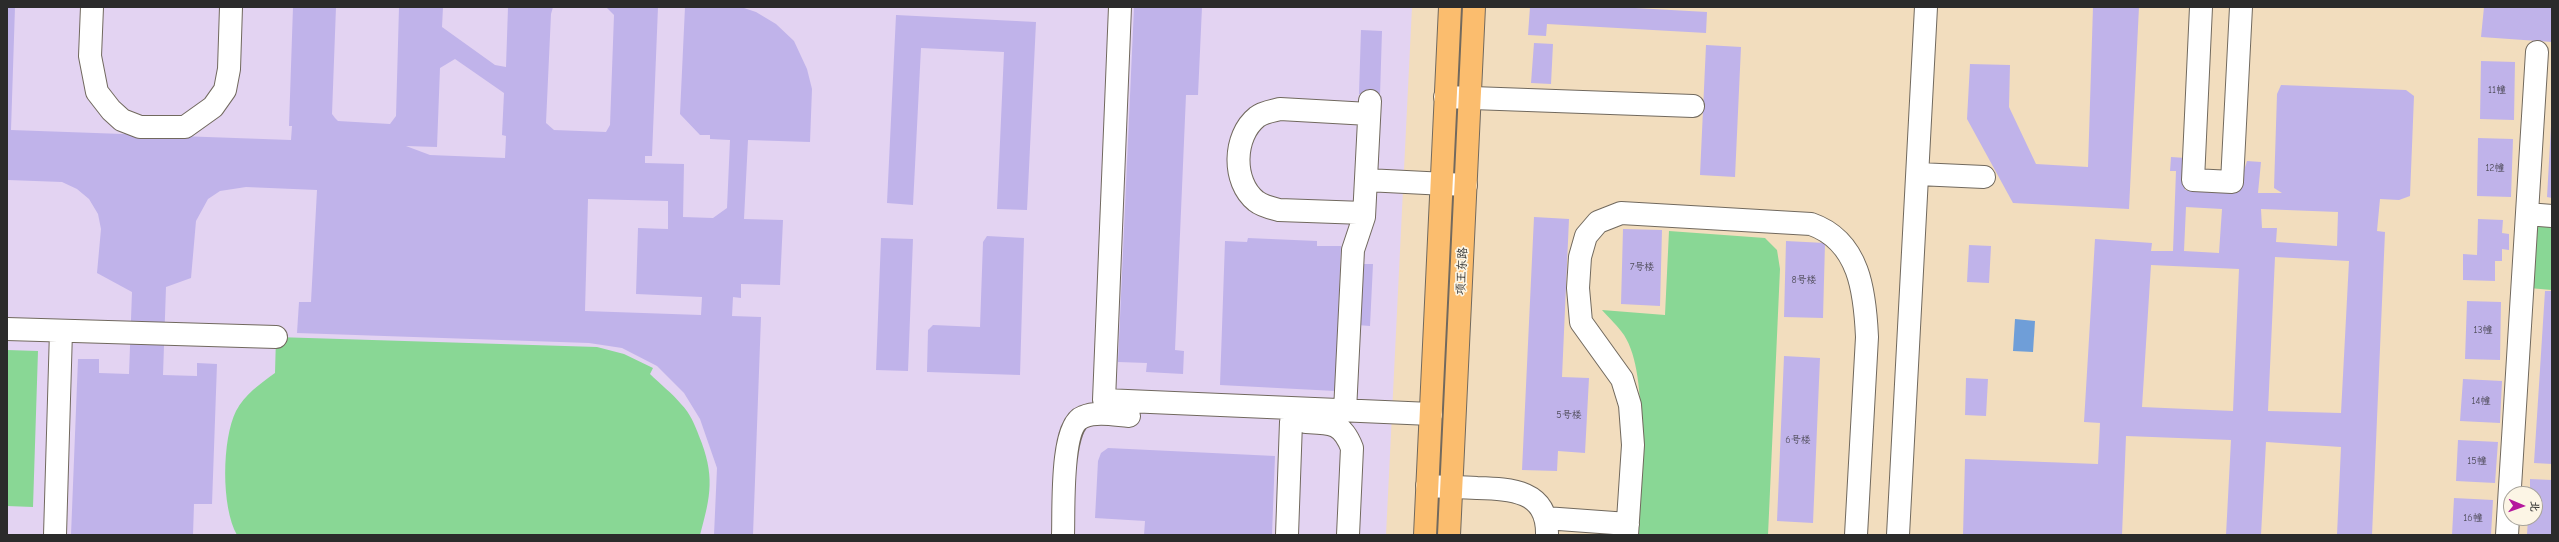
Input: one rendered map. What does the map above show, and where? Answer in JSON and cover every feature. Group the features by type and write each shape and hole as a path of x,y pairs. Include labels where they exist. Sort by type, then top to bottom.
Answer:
{"main road":[{"name":"项王东路","path":"1425,535 1450,7"},
{"name":"项王东路","path":"1449,535 1474,7"}],"street":[{"path":"92,7 90,56 97,92 111,110 122,120 140,127 185,127 213,107 224,90 229,69 231,7"},
{"path":"1120,7 1104,400 1431,414"},
{"path":"1898,535 1926,7"},
{"path":"2201,7 2193,180 2232,182 2241,7"},
{"path":"2507,535 2537,52"},
{"path":"1445,97 1693,106"},
{"path":"1345,411 1353,250 1364,213 1369,107 1280,109 1266,112 1257,116 1243,136 1239,165 1241,179 1248,193 1265,206 1278,210 1364,213"},
{"path":"1918,174 1984,177"},
{"path":"1366,180 1466,185"},
{"path":"1427,486 1513,490 1528,496 1543,510 1546,526 1628,530 1633,445 1630,405 1622,379 1581,322 1578,288 1580,256 1586,236 1598,222 1621,214 1811,224 1827,230 1840,242 1859,271 1866,307 1867,337 1856,535"},
{"path":"2527,214 2552,216"},
{"path":"7,329 276,337"},
{"path":"55,535 61,331"},
{"path":"1063,535 1067,445 1075,422 1082,417 1093,414 1331,423 1347,436 1352,448 1348,535"},
{"path":"1287,535 1291,422"}],"shaded area":[{"path":"7,7 1412,7 1386,535 7,535"}],"green space":[{"path":"2552,223 2552,290 2529,288 2533,226"},
{"path":"1669,231 1765,238 1777,250 1780,269 1768,535 1635,535 1641,432 1638,377 1632,354 1624,335 1602,310 1665,315"},
{"path":"276,337 597,347 624,354 653,368 650,374 674,396 690,415 696,428 707,462 710,485 707,508 700,535 237,535 228,508 226,491 225,473 228,438 231,423 236,411 244,399 275,373"},
{"path":"7,350 38,351 33,507 7,506"}],"water":[{"path":"2015,319 2035,321 2033,352 2013,351"}],"building":[{"path":"7,7 15,7 11,130 291,140 292,126 289,126 293,7 336,7 332,114 335,118 338,121 390,124 396,116 399,7 443,7 442,27 495,65 506,67 508,7 553,7 551,14 546,123 554,130 606,132 610,125 614,15 606,7 658,7 652,156 645,156 645,163 684,164 683,217 713,218 727,208 730,140 710,139 710,135 700,135 680,114 685,7 741,7 756,12 776,24 794,41 807,69 812,89 810,142 748,140 744,219 783,220 780,285 741,284 741,298 733,297 732,316 761,317 753,535 714,535 717,468 700,419 684,393 657,366 622,348 589,343 297,333 299,302 311,302 317,190 246,187 220,191 208,199 196,221 191,278 166,287 163,375 197,376 197,363 217,364 212,504 194,504 193,535 71,535 78,359 99,359 99,373 129,374 132,292 97,273 101,229 98,214 89,199 77,189 62,182 8,180 7,183","holes":["455,59 504,93 502,135 506,136 505,158 430,155 406,146 437,147 440,68","588,199 668,201 668,229 638,228 636,294 702,297 701,315 585,311"]},
{"path":"1134,7 1202,7 1198,95 1186,95 1175,350 1184,351 1183,374 1146,372 1147,363 1118,362"},
{"path":"1530,7 1617,7 1707,12 1706,33 1547,24 1546,36 1528,35"},
{"path":"2093,7 2139,7 2129,209 2013,203 1967,119 1970,64 2010,65 2009,107 2036,164 2088,167"},
{"path":"2484,7 2552,7 2552,42 2481,37"},
{"path":"896,15 1036,22 1027,210 997,209 1004,52 921,48 913,205 887,203"},
{"path":"1361,30 1382,31 1380,95 1359,94"},
{"path":"1534,43 1553,44 1551,84 1531,83"},
{"path":"1706,45 1741,47 1735,177 1700,175"},
{"path":"2481,61 2515,62 2514,120 2480,119"},
{"path":"2281,85 2406,90 2414,96 2410,196 2399,200 2380,199 2377,231 2385,232 2372,535 2337,535 2341,447 2266,442 2261,535 2226,535 2231,440 2126,436 2122,535 1963,535 1965,459 2098,464 2100,423 2084,422 2095,239 2152,243 2151,251 2173,251 2176,171 2170,171 2171,157 2186,158 2185,190 2237,192 2247,161 2261,162 2258,193 2282,193 2274,188 2277,94","holes":["2186,207 2222,209 2219,253 2184,251","2261,209 2338,212 2337,246 2276,242 2277,228 2262,228","2275,257 2349,261 2341,413 2268,411","2151,265 2239,269 2233,411 2142,407"]},
{"path":"2552,126 2552,198 2547,197"},
{"path":"2478,138 2513,139 2511,197 2477,196"},
{"path":"1534,217 1569,219 1562,377 1589,378 1585,453 1558,451 1557,471 1522,470"},
{"path":"2478,219 2503,220 2502,233 2509,234 2509,250 2502,249 2502,261 2495,261 2495,281 2463,280 2463,254 2477,255"},
{"path":"1623,229 1662,230 1660,306 1621,304"},
{"path":"987,236 1024,238 1020,375 927,372 928,330 933,325 980,327 983,242"},
{"path":"881,238 913,239 908,371 876,370"},
{"path":"1248,238 1317,241 1317,246 1341,246 1335,391 1220,385 1225,241 1247,242"},
{"path":"1786,241 1825,243 1823,318 1784,317"},
{"path":"1969,245 1991,246 1989,283 1967,282"},
{"path":"1361,264 1373,264 1370,326 1357,325"},
{"path":"2545,291 2552,291 2552,464 2534,463"},
{"path":"2467,301 2501,302 2500,360 2465,359"},
{"path":"1784,356 1820,358 1813,523 1777,521"},
{"path":"1966,378 1988,379 1986,416 1965,415"},
{"path":"2463,379 2502,381 2500,423 2460,421"},
{"path":"2458,440 2498,442 2495,483 2456,481"},
{"path":"1108,448 1275,456 1272,535 1144,535 1145,521 1095,518 1098,461 1101,453"},
{"path":"2530,479 2552,480 2552,535 2527,535 2528,526 2543,526 2543,486 2530,486"},
{"path":"2454,498 2493,500 2491,535 2452,535"}]}
